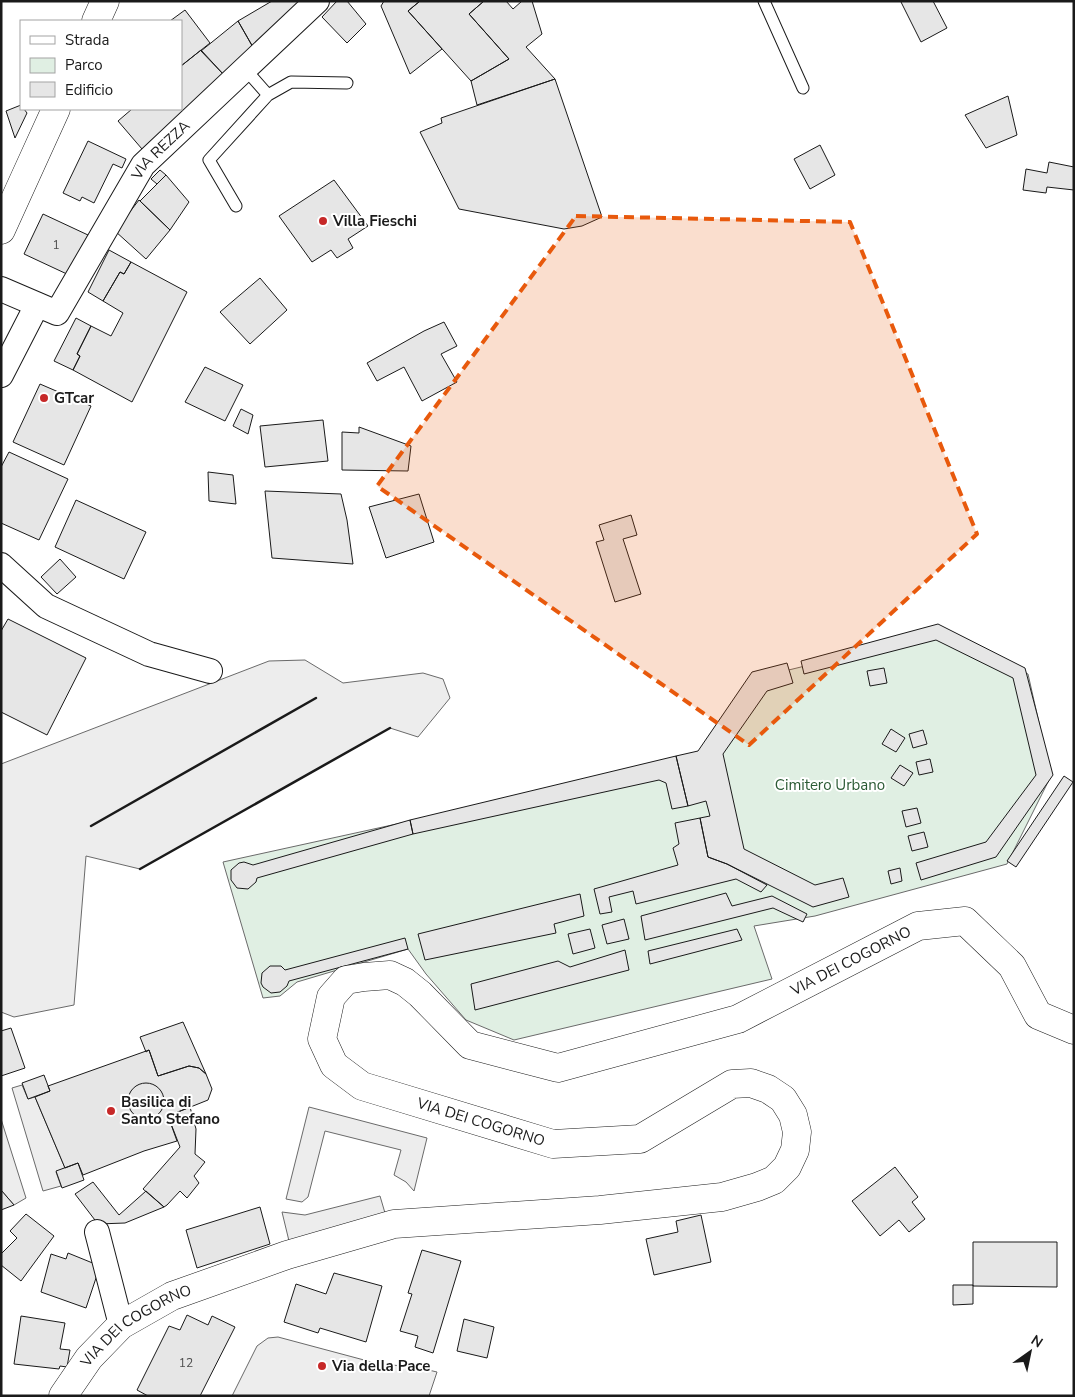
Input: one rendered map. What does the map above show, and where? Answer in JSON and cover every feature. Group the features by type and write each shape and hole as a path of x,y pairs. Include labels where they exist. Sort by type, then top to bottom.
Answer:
{"street":[{"path":"96,20 105,1"},
{"name":"VIA REZZA","path":"37,305 57,313 143,165 317,1"},
{"path":"1,230 56,110"},
{"path":"1,289 37,305 1,375"},
{"path":"1,566 46,606 149,654 210,671"},
{"name":"VIA DEI COGORNO","path":"63,1396 88,1358 121,1325 172,1296 287,1255 394,1224 600,1210 722,1197 774,1180 787,1167 795,1150 797,1132 792,1115 783,1100 768,1089 750,1083 732,1084 640,1139 553,1144 362,1086 334,1065 322,1039 331,997 346,980 364,976 390,975 405,982 420,994 470,1045 558,1068 738,1019 918,926 965,921 1012,966 1038,1016 1074,1030"},
{"path":"97,1232 121,1325"}],"lane":[{"path":"764,1 803,88"},
{"path":"245,69 268,95"},
{"path":"236,206 209,160 268,95 291,82 347,83"}],"highlighted area":[{"path":"576,216 850,222 977,534 749,745 377,486"}],"green space":[{"name":"Cimitero Urbano","path":"944,632 1028,674 1051,776 1007,864 815,916 754,926 772,979 514,1040 466,1020 426,974 408,949 297,982 280,996 263,998 223,862 698,758 756,678"}],"shaded area":[{"path":"305,660 343,683 423,673 443,679 450,698 418,737 390,728 140,869 86,856 74,1005 14,1017 1,1012 1,764 269,661"},
{"path":"22,1085 28,1099 35,1097 65,1168 56,1172 61,1186 43,1191 12,1088"},
{"path":"309,1107 427,1138 414,1191 406,1182 394,1175 401,1150 325,1131 308,1197 302,1202 286,1199"},
{"path":"1,1119 26,1198 14,1205 1,1190"},
{"path":"380,1196 385,1213 289,1241 282,1212 305,1215"},
{"name":"Via della Pace","path":"278,1337 379,1364 416,1367 437,1372 429,1396 232,1396 257,1346 268,1338"}],"building":[{"path":"272,1 306,1 254,49 238,21"},
{"path":"337,1 347,1 366,24 347,43 322,17"},
{"path":"384,1 420,1 408,11 442,49 410,74 381,6"},
{"path":"420,1 484,1 469,14 509,59 471,81 408,11"},
{"path":"484,1 506,1 513,9 522,1 532,1 542,34 526,47 555,79 477,105 471,81 509,59 469,14"},
{"path":"933,1 947,28 921,42 901,2"},
{"path":"185,10 210,43 182,65 182,20 171,20"},
{"path":"238,21 254,49 224,75 201,51"},
{"path":"201,50 224,75 142,149 118,121 131,110 182,110 182,65"},
{"path":"555,79 602,217 582,226 564,229 459,209 420,132 442,123 441,118"},
{"path":"1008,96 1017,135 986,148 965,115"},
{"path":"20,105 20,110 25,110 27,113 15,138 6,111"},
{"path":"88,141 126,159 122,168 113,164 94,203 82,197 80,201 63,193"},
{"path":"820,145 835,175 810,189 794,159"},
{"path":"1049,162 1074,167 1074,190 1047,187 1046,193 1023,190 1026,169 1047,173"},
{"path":"160,170 166,175 157,184 151,179"},
{"path":"166,175 189,202 170,230 140,201"},
{"name":"Villa Fieschi","path":"334,180 368,226 348,239 353,248 337,258 331,250 312,262 279,216"},
{"path":"139,200 170,230 146,259 115,231"},
{"path":"43,214 88,235 69,275 24,254"},
{"path":"109,250 131,262 124,274 120,272 103,301 88,292"},
{"path":"131,262 187,292 132,402 73,370 80,356 77,354 91,326 111,336 123,313 103,301 120,272 124,274"},
{"path":"260,278 287,310 250,344 220,312"},
{"path":"76,318 91,326 77,354 80,356 73,370 54,361"},
{"path":"444,322 457,346 441,354 457,382 422,401 404,367 377,381 367,363"},
{"path":"205,367 243,385 225,421 185,402"},
{"path":"40,384 91,406 64,465 13,442"},
{"path":"241,409 253,415 248,434 233,426"},
{"path":"323,420 328,461 265,467 260,426"},
{"path":"359,427 411,446 408,471 342,470 342,432 359,433"},
{"path":"9,452 68,479 39,540 1,523 1,467"},
{"path":"208,472 233,475 236,504 209,501"},
{"path":"265,491 341,494 347,520 353,564 272,558"},
{"path":"419,494 434,542 386,558 369,507"},
{"path":"76,500 146,532 124,579 55,547"},
{"path":"631,515 637,535 623,539 641,594 615,602 596,542 604,540 599,525"},
{"path":"60,559 76,577 57,594 41,577"},
{"path":"8,619 86,658 47,735 1,712 1,631"},
{"path":"938,624 1025,668 1053,775 996,857 921,880 916,863 986,842 1036,775 1013,678 936,640 804,674 801,661"},
{"path":"787,663 793,683 767,691 723,754 744,849 815,885 843,878 849,897 813,907 727,864 708,857 700,818 710,816 706,801 688,806 676,756 698,751 752,672"},
{"path":"884,668 887,683 870,686 867,671"},
{"path":"891,729 905,738 896,752 882,744"},
{"path":"923,730 927,744 913,748 909,734"},
{"path":"676,756 688,806 672,809 666,783 659,780 413,834 410,820"},
{"path":"930,759 933,772 919,775 916,762"},
{"path":"900,765 913,773 904,786 891,778"},
{"path":"1064,776 1073,782 1016,867 1007,861"},
{"path":"917,808 921,823 906,827 902,811"},
{"path":"700,818 708,857 727,864 767,885 761,892 736,879 636,904 633,891 609,897 612,912 600,914 594,889 678,865 673,848 679,844 675,823"},
{"path":"410,820 413,834 257,878 256,882 248,889 237,888 231,880 231,870 239,863 244,862 253,865"},
{"path":"924,832 928,847 912,851 908,836"},
{"path":"900,868 902,881 891,884 888,871"},
{"path":"726,893 732,906 772,896 807,914 803,922 773,908 645,940 641,916"},
{"path":"580,894 584,916 554,924 556,933 425,960 418,934"},
{"path":"624,919 629,939 607,944 602,925"},
{"path":"590,929 595,948 573,954 568,934"},
{"path":"737,929 742,940 650,964 648,951"},
{"path":"405,938 408,949 289,981 287,986 280,992 271,993 261,983 262,973 270,966 281,966 285,970"},
{"path":"625,950 629,970 475,1010 471,984 558,961 570,967"},
{"path":"183,1022 206,1074 199,1068 189,1066 158,1076 149,1050 146,1052 140,1037"},
{"path":"11,1028 25,1068 1,1076 1,1031"},
{"name":"Basilica di Santo Stefano","path":"149,1050 158,1076 189,1066 199,1068 206,1074 212,1089 208,1100 168,1116 177,1141 144,1151 83,1175 78,1163 65,1168 35,1097 50,1091 48,1086"},
{"path":"44,1075 50,1091 28,1099 22,1083"},
{"path":"146,1083 153,1084 159,1088 163,1094 163,1108 159,1114 153,1118 146,1119 139,1118 133,1114 129,1108 128,1101 129,1094 133,1088 139,1084"},
{"path":"190,1107 196,1129 195,1154 205,1162 194,1176 199,1183 187,1198 180,1191 164,1207 143,1189 180,1147 168,1116"},
{"path":"78,1163 84,1180 62,1188 56,1171"},
{"path":"895,1167 918,1197 912,1202 925,1219 909,1232 899,1220 880,1236 852,1201"},
{"path":"93,1182 119,1215 146,1191 164,1207 125,1223 98,1224 75,1194"},
{"path":"1,1190 14,1205 1,1210"},
{"path":"260,1207 270,1244 197,1268 186,1230"},
{"path":"26,1214 54,1236 21,1281 1,1265 1,1254 17,1238 10,1231"},
{"path":"701,1215 711,1262 654,1275 646,1239 678,1232 676,1221"},
{"path":"973,1242 1057,1242 1057,1287 973,1286"},
{"path":"422,1250 461,1261 433,1353 415,1347 418,1336 400,1331 412,1294 408,1293"},
{"path":"68,1253 100,1266 86,1308 41,1292 51,1254 66,1259"},
{"path":"334,1273 382,1286 366,1342 320,1328 318,1333 284,1322 296,1284 326,1294"},
{"path":"953,1285 973,1285 973,1304 953,1305"},
{"path":"187,1315 208,1325 212,1316 235,1327 200,1396 148,1396 137,1390 169,1326 180,1330"},
{"path":"21,1316 65,1323 60,1349 70,1350 67,1367 60,1366 59,1369 14,1364"},
{"path":"464,1319 494,1327 487,1358 457,1351"}],"wall":[{"path":"91,826 316,698"},
{"path":"140,869 390,728"}],"place":[{"name":"Villa Fieschi","path":"323,221"},
{"name":"GTcar","path":"44,398"},
{"name":"Basilica di Santo Stefano","path":"111,1111"},
{"name":"Via della Pace","path":"322,1366"}]}
